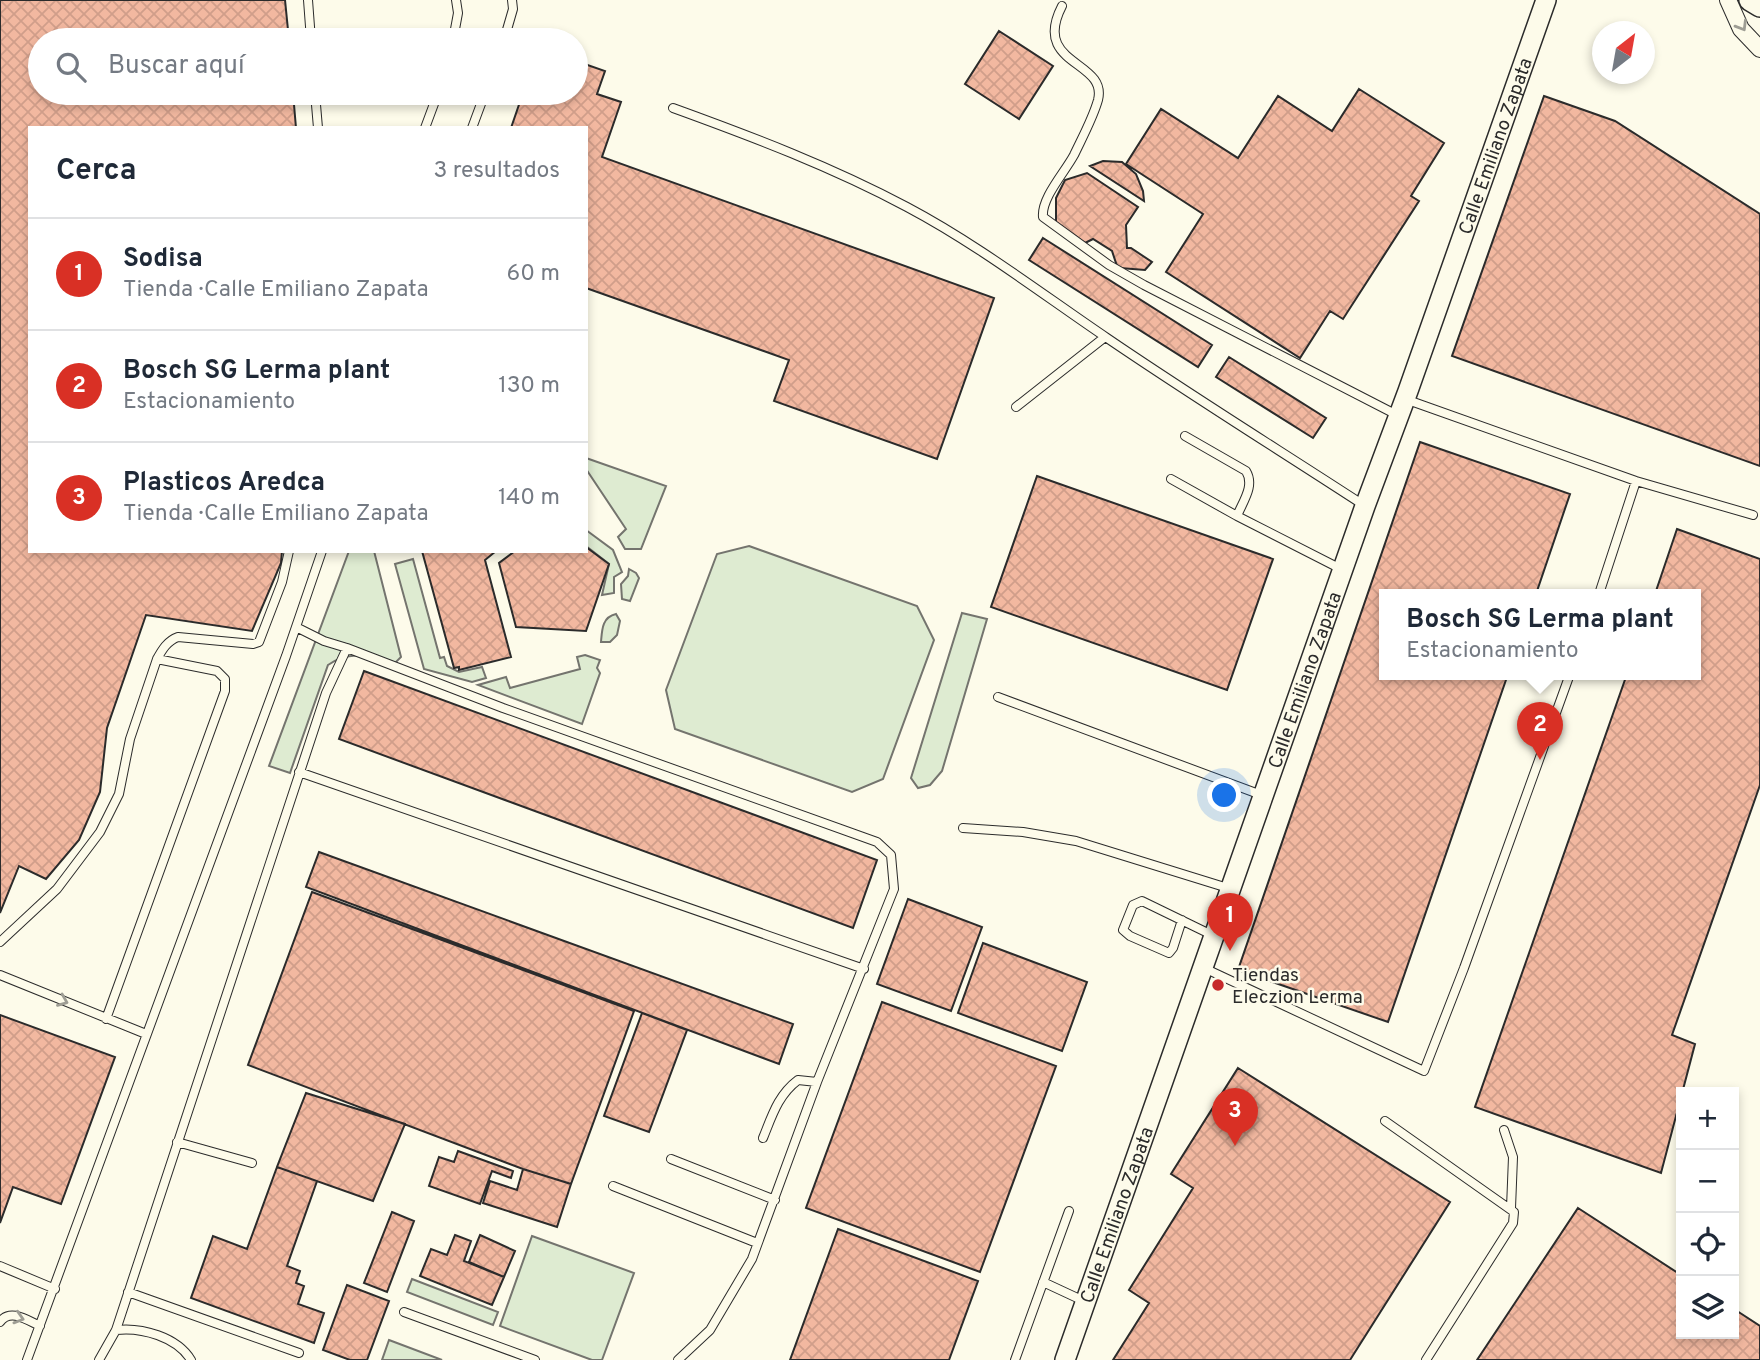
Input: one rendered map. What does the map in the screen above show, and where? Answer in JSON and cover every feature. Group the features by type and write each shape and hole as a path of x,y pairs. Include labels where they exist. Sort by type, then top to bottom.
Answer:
{"main road":[{"path":"1750,0 1760,6"}],"street":[{"name":"Calle Emiliano Zapata","path":"1065,1360 1546,0"},
{"path":"1727,0 1741,29 1760,49"}],"lane":[{"path":"308,0 310,28"},
{"path":"455,28 458,13 456,0"},
{"path":"507,28 513,9 512,0"},
{"path":"1062,6 1053,32 1058,48 1089,74 1099,88 1098,100 1074,155 1043,206 1043,217 1109,265 1144,285 1402,407 1636,481 1753,514"},
{"path":"316,105 318,126"},
{"path":"426,126 434,105"},
{"path":"473,126 481,105"},
{"path":"673,108 768,143 841,174 909,208 1049,296 1105,337 1365,506"},
{"path":"1016,407 1105,337"},
{"path":"1185,436 1249,474 1250,486 1237,516"},
{"path":"1171,479 1343,570"},
{"path":"1601,589 1636,481"},
{"path":"0,942 57,889 100,832 119,794 130,739 157,659 168,643 178,638 253,644 259,642 282,582 289,553"},
{"path":"27,1360 321,553"},
{"path":"296,627 324,641 503,708 877,842 891,855 894,889 817,1082 752,1259 710,1330 678,1360"},
{"path":"99,1360 116,1330 299,772 326,693 348,648"},
{"path":"106,1019 225,691 225,679 216,671 157,659"},
{"path":"1204,968 1424,1071 1568,680"},
{"path":"998,697 1264,796"},
{"path":"299,772 864,969"},
{"path":"963,828 1023,832 1076,841 1231,889"},
{"path":"1182,920 1169,953 1130,936 1123,930 1133,905 1142,901 1182,920 1215,936"},
{"path":"0,975 146,1034"},
{"path":"763,1138 779,1098 787,1088 798,1080 817,1082"},
{"path":"1385,1121 1511,1208"},
{"path":"1426,1360 1513,1223 1513,1157 1504,1130"},
{"path":"177,1142 252,1163"},
{"path":"671,1159 775,1200"},
{"path":"613,1186 757,1243"},
{"path":"1015,1360 1069,1211"},
{"path":"0,1266 55,1289"},
{"path":"1043,1282 1086,1301"},
{"path":"128,1292 299,1353"},
{"path":"404,1312 535,1360"},
{"path":"0,1322 4,1316 11,1314 40,1326"},
{"path":"116,1330 130,1328 170,1341 191,1360"}],"green space":[{"path":"588,459 666,486 641,549 625,549 618,537 626,529 588,472"},
{"path":"588,531 613,550 622,572 614,577 614,593 602,595 609,564 588,548"},
{"path":"749,546 917,606 934,640 883,779 852,792 675,729 666,690 717,554"},
{"path":"348,553 375,553 401,657 395,663 353,656 328,665 290,773 269,766"},
{"path":"413,559 440,658 444,657 447,666 459,672 482,667 486,678 472,682 424,669 395,564"},
{"path":"629,569 639,578 630,601 622,599 621,584 628,576"},
{"path":"962,613 987,619 942,771 930,785 918,788 911,778"},
{"path":"616,614 620,621 617,635 610,642 601,642 605,621"},
{"path":"585,655 600,660 597,668 600,673 582,724 478,685 506,677 510,688 580,669 577,657"},
{"path":"532,1236 634,1273 602,1360 592,1360 500,1326"},
{"path":"412,1279 498,1312 493,1325 407,1292"},
{"path":"389,1340 442,1360 382,1360"}],"building":[{"path":"0,0 285,0 288,28 28,28 28,105 294,105 296,126 28,126 28,553 282,553 281,563 252,631 146,615 107,728 100,792 79,840 46,879 19,866 0,913"},
{"path":"999,31 1053,66 1019,119 965,84"},
{"path":"588,65 605,71 597,94 621,102 602,157 994,298 937,459 774,401 789,360 588,289 588,126 512,126 519,105 588,105"},
{"path":"1359,89 1444,143 1411,196 1419,201 1343,319 1330,311 1300,358 1166,272 1203,214 1126,164 1161,109 1238,158 1278,96 1332,131"},
{"path":"1544,96 1615,121 1760,214 1760,466 1452,356"},
{"path":"1103,161 1122,162 1136,174 1144,201 1090,166"},
{"path":"1087,173 1138,207 1126,225 1127,248 1152,262 1145,270 1120,268 1112,251 1093,239 1085,243 1056,223 1056,198 1065,180"},
{"path":"1043,238 1212,345 1198,367 1029,260"},
{"path":"1229,357 1326,418 1313,438 1216,377"},
{"path":"1420,442 1570,494 1538,589 1379,589 1379,680 1506,680 1388,1022 1238,970"},
{"path":"1037,476 1273,559 1227,690 991,607"},
{"path":"1677,529 1760,559 1760,785 1672,1035 1695,1044 1684,1087 1676,1087 1676,1116 1661,1173 1475,1107 1625,680 1701,680 1701,589 1657,589"},
{"path":"588,548 609,564 586,631 516,627 499,563 512,553 588,553"},
{"path":"423,553 494,553 485,560 511,657 459,670 459,667 454,668"},
{"path":"364,671 877,860 853,928 339,739"},
{"path":"319,852 793,1024 779,1064 306,887"},
{"path":"312,892 634,1011 571,1184 523,1169 248,1065"},
{"path":"908,899 982,927 951,1011 877,984"},
{"path":"983,943 1087,982 1062,1051 958,1013"},
{"path":"882,1002 1056,1066 980,1272 806,1208"},
{"path":"642,1013 687,1030 649,1132 604,1116"},
{"path":"0,1015 115,1057 61,1204 13,1187 0,1223"},
{"path":"1238,1068 1450,1202 1350,1360 1113,1360 1149,1303 1129,1290 1193,1188 1171,1174"},
{"path":"306,1093 405,1124 373,1201 277,1167"},
{"path":"458,1151 513,1171 511,1178 492,1171 480,1204 429,1186 439,1157 454,1162"},
{"path":"277,1167 317,1181 287,1266 300,1271 296,1283 304,1286 298,1304 324,1313 314,1343 191,1298 213,1236 247,1249"},
{"path":"523,1169 571,1184 557,1227 483,1203 490,1181 517,1190"},
{"path":"1578,1208 1676,1272 1676,1339 1739,1339 1739,1312 1760,1326 1760,1360 1477,1360"},
{"path":"392,1212 414,1221 387,1292 364,1283"},
{"path":"838,1229 978,1281 949,1360 790,1360"},
{"path":"455,1235 471,1241 464,1261 504,1277 492,1305 420,1276 431,1249 447,1255"},
{"path":"480,1235 515,1251 504,1277 469,1262"},
{"path":"347,1285 389,1301 367,1360 350,1360 323,1350"}],"place":[{"name":"Bosch SG Lerma plant","path":"1540,760"},
{"name":"Sodisa","path":"1230,951"},
{"name":"Tiendas Eleczion Lerma","path":"1218,985"},
{"name":"Plasticos Aredca","path":"1235,1146"}]}
